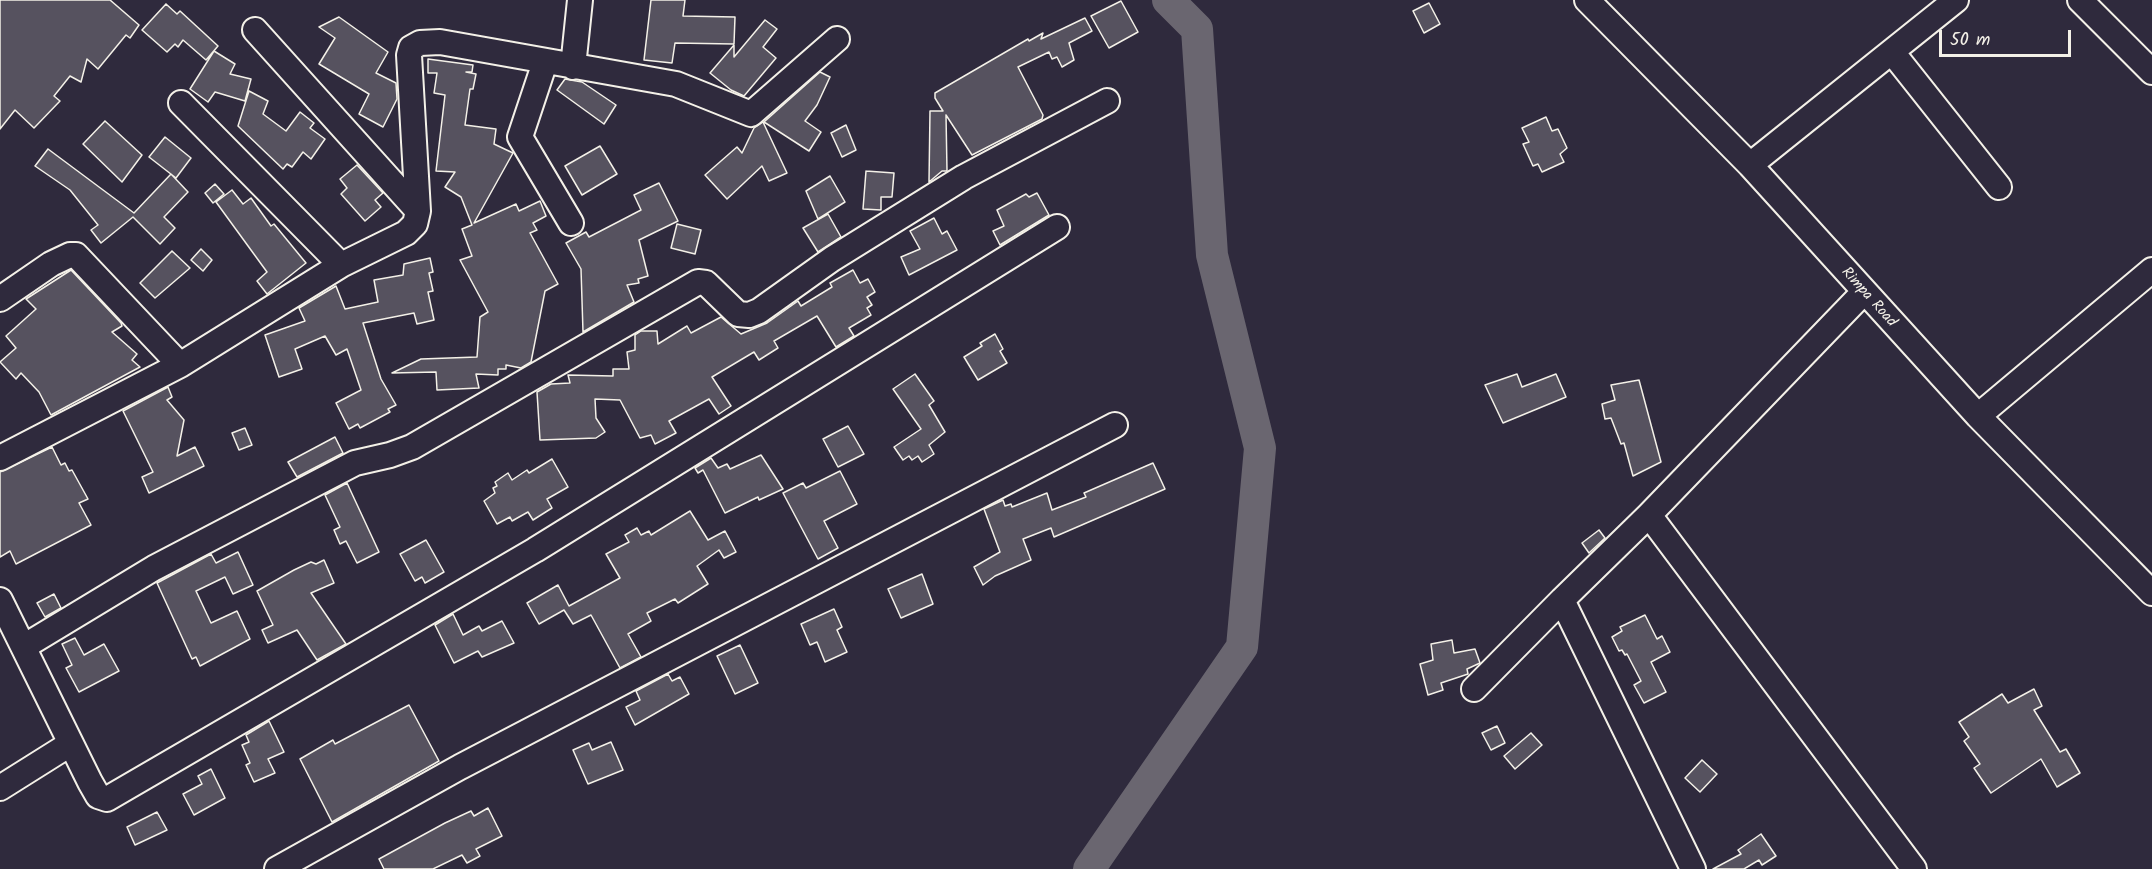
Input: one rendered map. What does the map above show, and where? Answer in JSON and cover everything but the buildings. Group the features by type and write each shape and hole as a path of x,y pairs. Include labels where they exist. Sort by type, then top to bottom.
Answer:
{"street":[{"path":"573,67 580,0"},
{"name":"Rimpa Road","path":"1587,0 1750,165 1977,417 2152,593"},
{"path":"1750,165 1956,0"},
{"path":"2080,0 2152,72"},
{"path":"255,30 418,211"},
{"path":"0,458 180,365 341,265 406,232 415,224 418,211 409,55 411,48 420,43 440,42 676,84 751,114 837,39"},
{"path":"1892,52 1999,186"},
{"path":"545,62 520,137 571,223"},
{"path":"25,646 154,568 355,463 412,447 698,282 706,283 738,314 749,315 759,311 831,259 964,177 1107,100"},
{"path":"181,103 341,265"},
{"path":"0,600 25,646 70,744 98,796 107,799 535,550 1057,227"},
{"path":"0,299 51,264 70,255 76,255 180,365"},
{"path":"1977,417 2152,270"},
{"path":"1474,689 1649,515 1863,293"},
{"path":"277,869 459,767 1115,425"},
{"path":"1649,515 1914,869"},
{"path":"1562,600 1693,869"},
{"path":"0,788 70,744"}],"waterway":[{"path":"1089,869 1242,647 1260,448 1212,255 1197,29 1168,0"}]}
